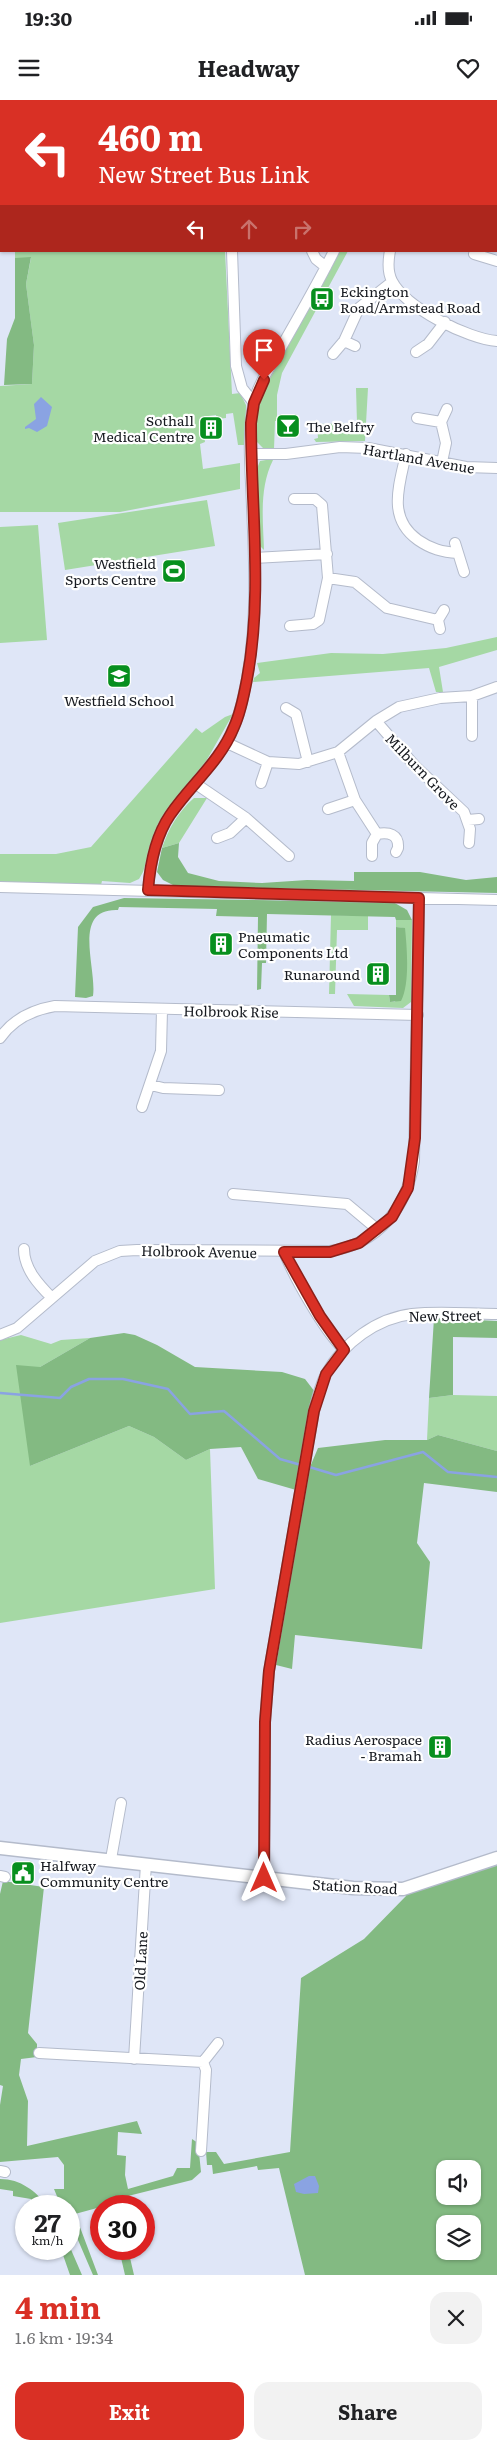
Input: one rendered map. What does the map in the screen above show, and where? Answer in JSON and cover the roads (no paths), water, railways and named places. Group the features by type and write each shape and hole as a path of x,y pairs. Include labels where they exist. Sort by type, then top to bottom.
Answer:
{"main road":[{"name":"Station Road","path":"0,1848 111,1859 353,1888 403,1889 497,1858"}],"street":[{"path":"232,252 236,366 242,388 254,403"},
{"path":"312,252 316,259 326,268"},
{"path":"148,890 153,857 163,827 227,743 242,702 253,647 255,609 251,454 251,423 254,403 271,366 334,252"},
{"path":"390,252 389,272 392,282 404,296 425,312 445,322 480,338 497,341"},
{"path":"474,254 492,257"},
{"path":"333,354 344,341 359,308 392,282"},
{"path":"416,352 431,348 445,322"},
{"path":"344,341 355,346"},
{"path":"442,462 446,443 441,422 447,409"},
{"path":"417,418 441,422"},
{"name":"Hartland Avenue","path":"251,454 286,454 340,446 376,449 466,467 497,468"},
{"path":"406,454 397,496 397,507 403,525 409,533 433,549 456,548 464,572"},
{"path":"290,626 313,624 319,620 328,578 327,554 320,502 315,499 294,499"},
{"path":"254,558 327,554"},
{"path":"328,578 354,582 387,608 439,625 444,610"},
{"path":"227,743 268,762 288,765 308,762 338,752 376,721 408,703 472,696 497,687"},
{"path":"472,696 472,736"},
{"path":"286,708 296,714 308,762"},
{"name":"Milburn Grove","path":"376,721 415,766 474,820 469,843"},
{"path":"338,752 355,800 377,834"},
{"path":"261,783 268,762"},
{"path":"196,784 246,818 289,856"},
{"path":"328,809 355,800"},
{"path":"217,838 230,833 246,818"},
{"path":"377,834 386,833 397,838 398,848 396,852"},
{"path":"372,856 372,843 377,834"},
{"path":"0,887 497,900"},
{"name":"Holbrook Avenue","path":"0,1335 17,1328 94,1261 120,1252 313,1253 340,1250 359,1243 378,1230 392,1217 401,1203 412,1176 415,1138 419,898"},
{"name":"Holbrook Rise","path":"0,1038 14,1022 43,1008 72,1006 162,1010 418,1015"},
{"path":"142,1106 151,1085 161,1051 162,1010"},
{"path":"151,1085 163,1088 219,1090"},
{"path":"233,1194 347,1204 378,1230"},
{"path":"24,1249 24,1259 32,1273 39,1285 52,1298"},
{"path":"284,1252 320,1316 344,1350"},
{"name":"New Street","path":"264,1878 265,1722 269,1671 314,1411 326,1374 344,1350 370,1329 403,1316 426,1313 497,1314"},
{"path":"111,1859 121,1803"},
{"name":"Old Lane","path":"134,2059 146,1864"},
{"path":"203,2062 218,2043"},
{"path":"39,2053 203,2062"},
{"path":"201,2151 206,2070 203,2062"}],"water":[{"path":"41,397 52,407 47,426 37,432 29,428 25,429 36,419 34,404"},
{"path":"309,2176 315,2176 319,2186 318,2193 304,2194 296,2192 294,2184"}],"waterway":[{"path":"0,1393 60,1398 71,1387 89,1379 123,1379 168,1389 190,1414 224,1411 280,1459 301,1465"},
{"path":"306,1466 336,1475 423,1452 448,1472 497,1477"}],"place":[{"name":"Eckington Road/Armstead Road","path":"322,299"},
{"name":"The Belfry","path":"288,426"},
{"name":"Sothall Medical Centre","path":"211,428"},
{"name":"Westfield Sports Centre","path":"174,571"},
{"name":"Westfield School","path":"119,676"},
{"name":"Pneumatic Components Ltd","path":"221,944"},
{"name":"Runaround","path":"378,974"},
{"name":"Radius Aerospace - Bramah","path":"440,1747"},
{"name":"Halfway Community Centre","path":"23,1873"}]}
